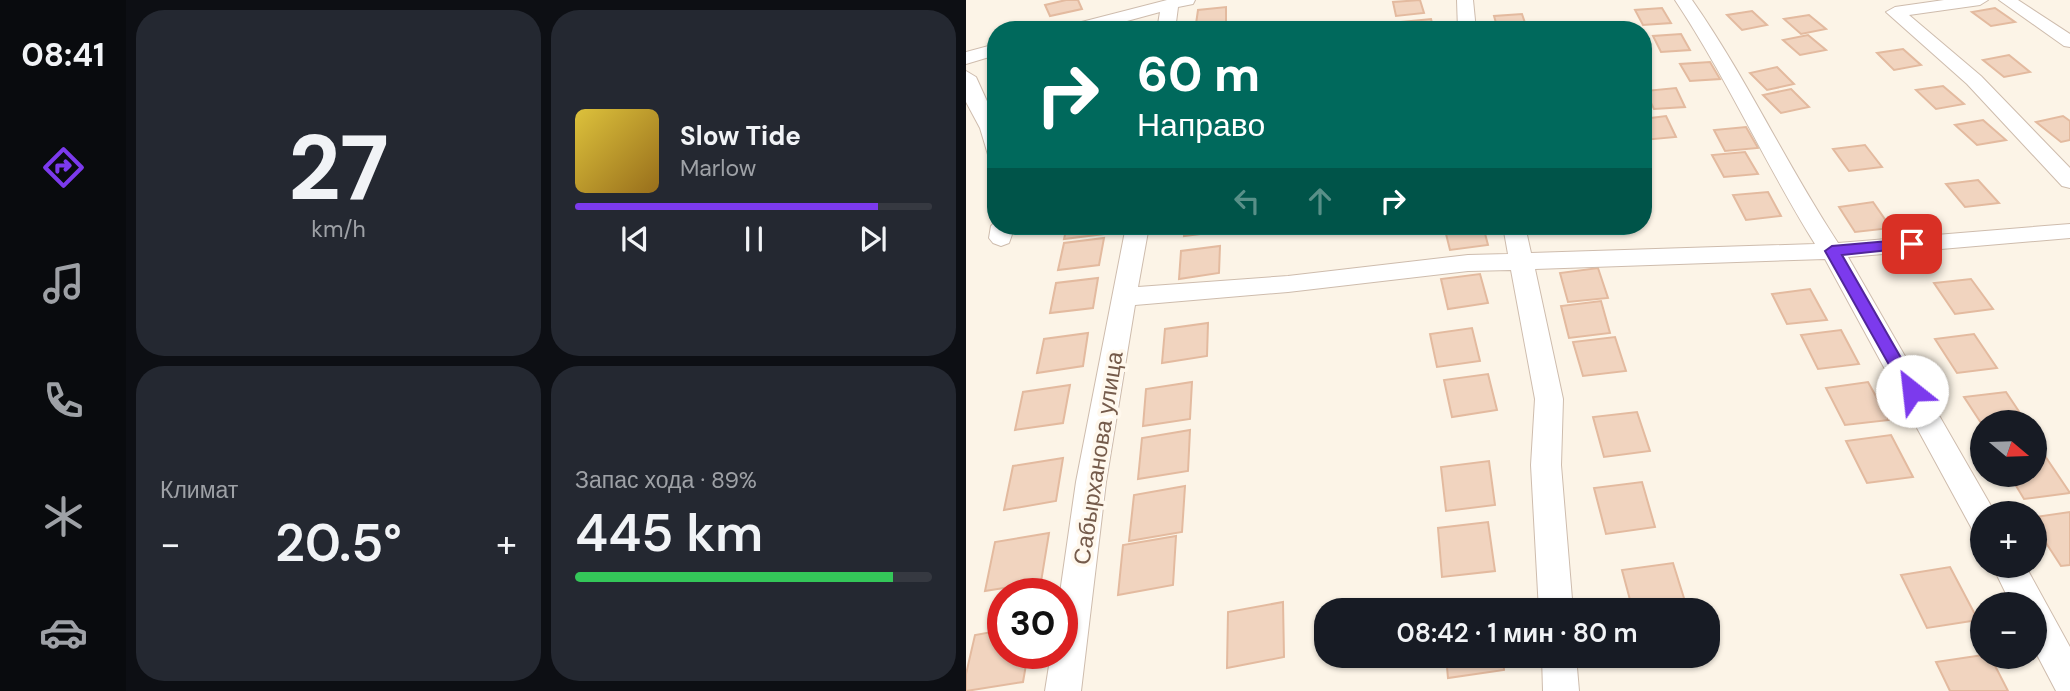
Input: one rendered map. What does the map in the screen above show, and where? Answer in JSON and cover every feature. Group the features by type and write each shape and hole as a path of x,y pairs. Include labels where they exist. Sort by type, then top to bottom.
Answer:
{"street":[{"path":"1465,0 1466,21"},
{"path":"1683,0 1712,42 1802,205 1832,251 1972,501"},
{"path":"1980,0 1895,12 1974,80 2070,181"},
{"path":"2007,0 2070,42"},
{"path":"1106,21 1179,2"},
{"path":"1170,21 1179,2"},
{"path":"966,58 987,52"},
{"path":"966,76 980,113 987,124"},
{"path":"1126,297 1288,284 1468,263 1832,251 2070,231"},
{"name":"Сабырханова улица","path":"1063,691 1091,482 1136,235"},
{"path":"1516,235 1549,399 1546,465 1555,598"},
{"path":"2047,639 2070,682"},
{"path":"1560,668 1561,691"}],"building":[{"path":"1078,0 1082,9 1050,16 1045,5"},
{"path":"1420,0 1424,13 1396,16 1393,2"},
{"path":"1226,7 1226,21 1196,21 1198,10"},
{"path":"1662,8 1671,23 1652,24 1652,21 1641,21 1635,10"},
{"path":"1995,8 2015,22 1991,26 1972,12"},
{"path":"1752,11 1767,25 1742,30 1727,15"},
{"path":"1522,14 1524,21 1495,21 1494,16"},
{"path":"1809,15 1826,29 1801,34 1784,19"},
{"path":"1681,34 1690,50 1661,52 1653,36"},
{"path":"1808,35 1826,50 1800,55 1783,40"},
{"path":"1903,49 1921,65 1894,70 1877,53"},
{"path":"2009,55 2030,72 2004,77 1983,60"},
{"path":"1710,62 1720,79 1690,81 1680,64"},
{"path":"1777,67 1794,84 1767,90 1750,73"},
{"path":"1943,86 1964,104 1936,109 1916,90"},
{"path":"1676,88 1685,107 1654,109 1652,90"},
{"path":"1791,89 1809,107 1781,113 1763,95"},
{"path":"1666,116 1676,137 1652,139 1652,118"},
{"path":"2063,116 2070,121 2070,140 2061,142 2036,122"},
{"path":"1983,120 2006,140 1977,145 1955,125"},
{"path":"1746,127 1758,148 1725,151 1714,130"},
{"path":"1865,145 1882,167 1849,171 1833,149"},
{"path":"1745,152 1758,174 1724,177 1712,155"},
{"path":"1978,180 1999,203 1965,207 1946,184"},
{"path":"1768,192 1781,216 1746,220 1733,195"},
{"path":"1873,202 1891,228 1855,232 1839,207"},
{"path":"1065,235 1096,235 1064,239"},
{"path":"1446,235 1485,235 1488,245 1450,250"},
{"path":"1104,238 1099,265 1058,270 1064,243"},
{"path":"1220,246 1219,273 1179,279 1181,251"},
{"path":"1598,268 1608,298 1568,302 1560,273"},
{"path":"1480,274 1488,303 1448,309 1441,279"},
{"path":"1098,278 1093,308 1050,313 1056,283"},
{"path":"1971,279 1993,309 1955,314 1934,283"},
{"path":"1810,289 1827,320 1787,324 1772,294"},
{"path":"1601,301 1610,333 1569,338 1561,306"},
{"path":"1208,323 1207,356 1162,363 1165,329"},
{"path":"1472,328 1480,361 1437,367 1430,334"},
{"path":"1841,330 1859,364 1818,369 1801,335"},
{"path":"1088,333 1083,366 1037,373 1044,339"},
{"path":"1974,334 1997,368 1957,373 1935,339"},
{"path":"1615,337 1626,371 1583,376 1573,342"},
{"path":"1488,374 1497,410 1452,417 1444,380"},
{"path":"1192,382 1190,419 1143,426 1146,389"},
{"path":"1868,382 1889,420 1845,425 1826,388"},
{"path":"1070,385 1063,423 1015,430 1023,392"},
{"path":"2006,392 2018,410 1973,410 1964,397"},
{"path":"1637,412 1650,451 1604,457 1593,417"},
{"path":"1190,430 1188,471 1138,479 1142,438"},
{"path":"1891,435 1913,477 1867,483 1846,441"},
{"path":"1063,458 1056,501 1004,510 1013,466"},
{"path":"2048,460 2070,493 2024,499 2017,487 2048,486"},
{"path":"1489,461 1495,505 1446,511 1441,467"},
{"path":"1642,482 1655,527 1606,534 1594,488"},
{"path":"1185,486 1182,532 1129,541 1134,495"},
{"path":"2070,512 2070,565 2061,566 2047,544 2047,515"},
{"path":"1488,522 1495,571 1442,577 1438,528"},
{"path":"1049,533 1042,578 988,578 995,542"},
{"path":"1176,536 1173,585 1118,595 1123,545"},
{"path":"1673,563 1684,598 1630,598 1622,570"},
{"path":"1950,567 1970,605 1970,621 1927,628 1901,575"},
{"path":"1283,602 1284,657 1227,668 1228,612"},
{"path":"987,633 987,669 1025,669 1023,682 966,691 966,674 975,635"},
{"path":"1970,657 1970,669 1997,669 2008,691 1950,691 1936,662"},
{"path":"1447,668 1504,668 1504,670 1448,678"}],"route":[{"path":"1912,244 1832,251 1912,391"}]}
